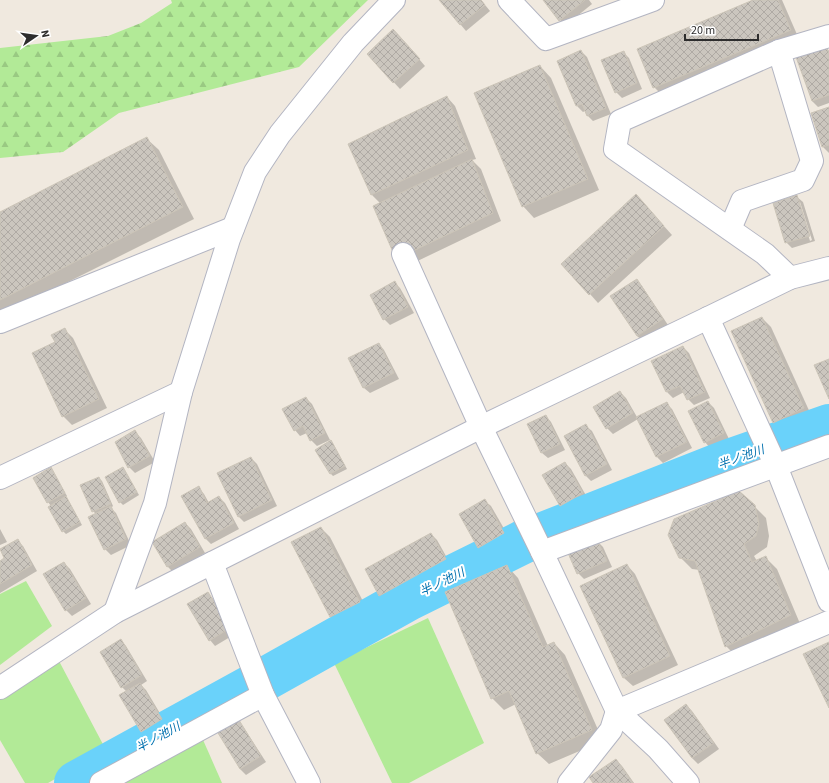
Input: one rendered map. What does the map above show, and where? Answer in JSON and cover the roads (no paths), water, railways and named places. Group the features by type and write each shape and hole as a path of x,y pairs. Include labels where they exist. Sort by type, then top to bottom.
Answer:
{"street":[{"path":"114,612 155,503 181,392 233,228 255,172 280,134 353,43 394,0"},
{"path":"509,0 546,38 652,0"},
{"path":"790,278 766,254 615,149 620,121 779,51 829,36"},
{"path":"730,229 742,202 803,180 812,161 779,51"},
{"path":"0,322 233,228"},
{"path":"403,254 481,427 617,711 658,749 688,783"},
{"path":"0,688 114,612 481,427 790,278 829,268"},
{"path":"708,318 776,466 829,601"},
{"path":"0,478 181,392"},
{"path":"542,552 829,446"},
{"path":"212,563 263,695 309,783"},
{"path":"569,783 611,730 617,711 829,622"},
{"path":"101,783 263,695"}],"waterway":[{"name":"半ノ池川","path":"76,783 408,599 523,542 729,461 829,426"}]}
